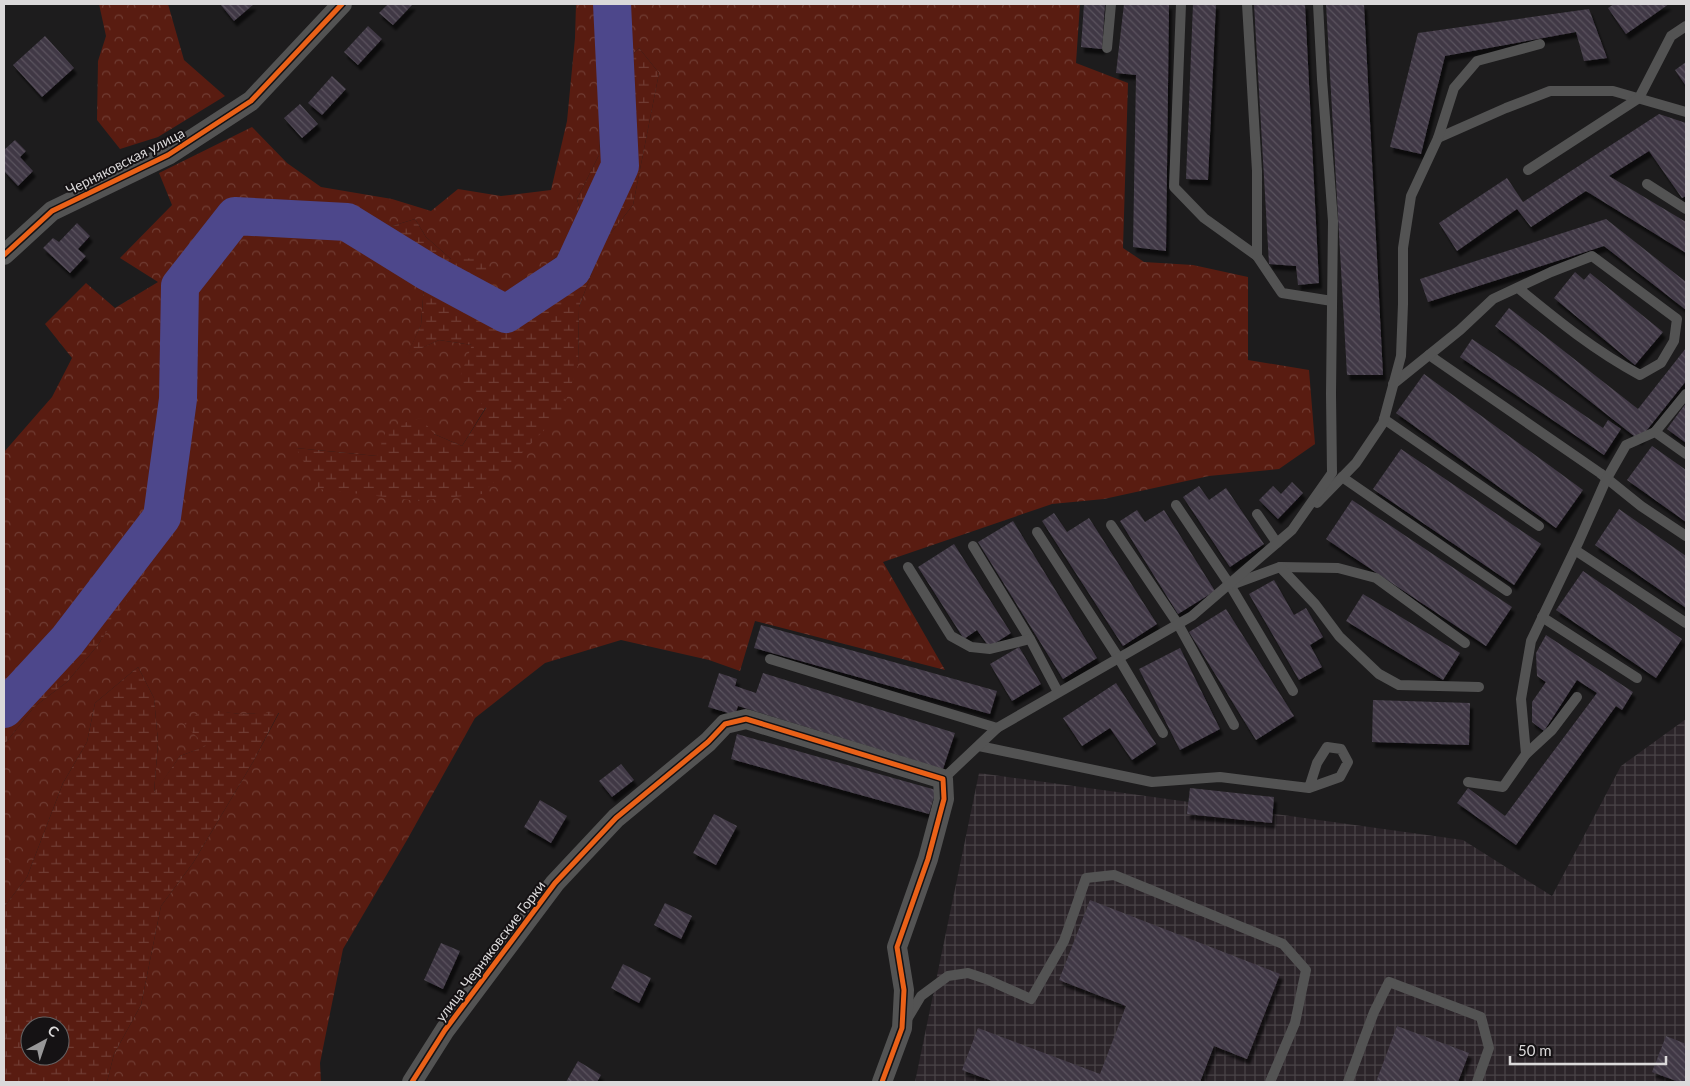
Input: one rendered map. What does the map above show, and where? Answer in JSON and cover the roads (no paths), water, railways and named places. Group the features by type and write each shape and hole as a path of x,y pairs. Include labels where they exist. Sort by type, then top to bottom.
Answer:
{"street":[{"name":"Черняковская улица","path":"4,255 52,212 168,155 251,101 342,4"},
{"name":"улица Черняковские Горки","path":"412,1082 445,1030 555,883 616,818 708,742 725,724 746,719 943,779"},
{"path":"882,1082 902,1028 904,990 897,947 928,859 944,799 943,779"}],"lane":[{"path":"1107,48 1112,4"},
{"path":"1181,4 1174,187 1204,218 1257,256 1282,293 1332,301"},
{"path":"1247,4 1257,171 1257,256"},
{"path":"1292,530 1332,473 1333,221 1318,4"},
{"path":"1528,170 1639,98 1671,36 1686,26"},
{"path":"943,779 998,728 1192,616 1292,530 1356,463 1384,419 1401,356 1403,248 1411,196 1438,138 1454,88 1477,61 1540,44"},
{"path":"1438,138 1550,91 1613,91 1686,112"},
{"path":"1647,184 1686,209"},
{"path":"1393,384 1460,330 1493,299 1551,272 1592,256 1677,320 1674,342 1661,363 1640,375 1614,361 1577,336 1518,288"},
{"path":"1429,355 1600,473 1606,480 1641,506 1686,536"},
{"path":"1526,754 1521,699 1531,641 1606,480 1626,446 1655,432 1686,394"},
{"path":"1384,419 1539,526"},
{"path":"1655,432 1686,454"},
{"path":"1342,478 1507,591"},
{"path":"1176,505 1230,585 1293,691"},
{"path":"1257,514 1277,543"},
{"path":"1111,525 1178,624 1234,725"},
{"path":"1037,532 1118,658 1163,733"},
{"path":"973,546 1030,639 1058,692"},
{"path":"1575,550 1686,623"},
{"path":"908,567 951,636 971,647 990,649 1030,639"},
{"path":"1230,585 1280,568 1338,568 1376,578 1465,643"},
{"path":"1280,568 1315,604 1339,636 1379,674 1399,685 1479,687"},
{"path":"1542,617 1637,678"},
{"path":"770,659 998,728"},
{"path":"1468,782 1503,787 1526,754 1552,730 1577,697"},
{"path":"978,746 1152,782 1220,777 1309,788"},
{"path":"902,1028 921,996 948,976 968,974 986,979 1031,999 1064,940 1086,878 1114,875 1283,944 1306,970 1295,1023 1270,1082"},
{"path":"1348,1082 1374,1012 1389,982 1481,1017 1489,1048 1477,1082"}],"waterway":[{"path":"4,709 67,641 162,517 178,399 180,286 235,216 347,222 428,272 506,314 572,270 620,166 612,4"}]}
